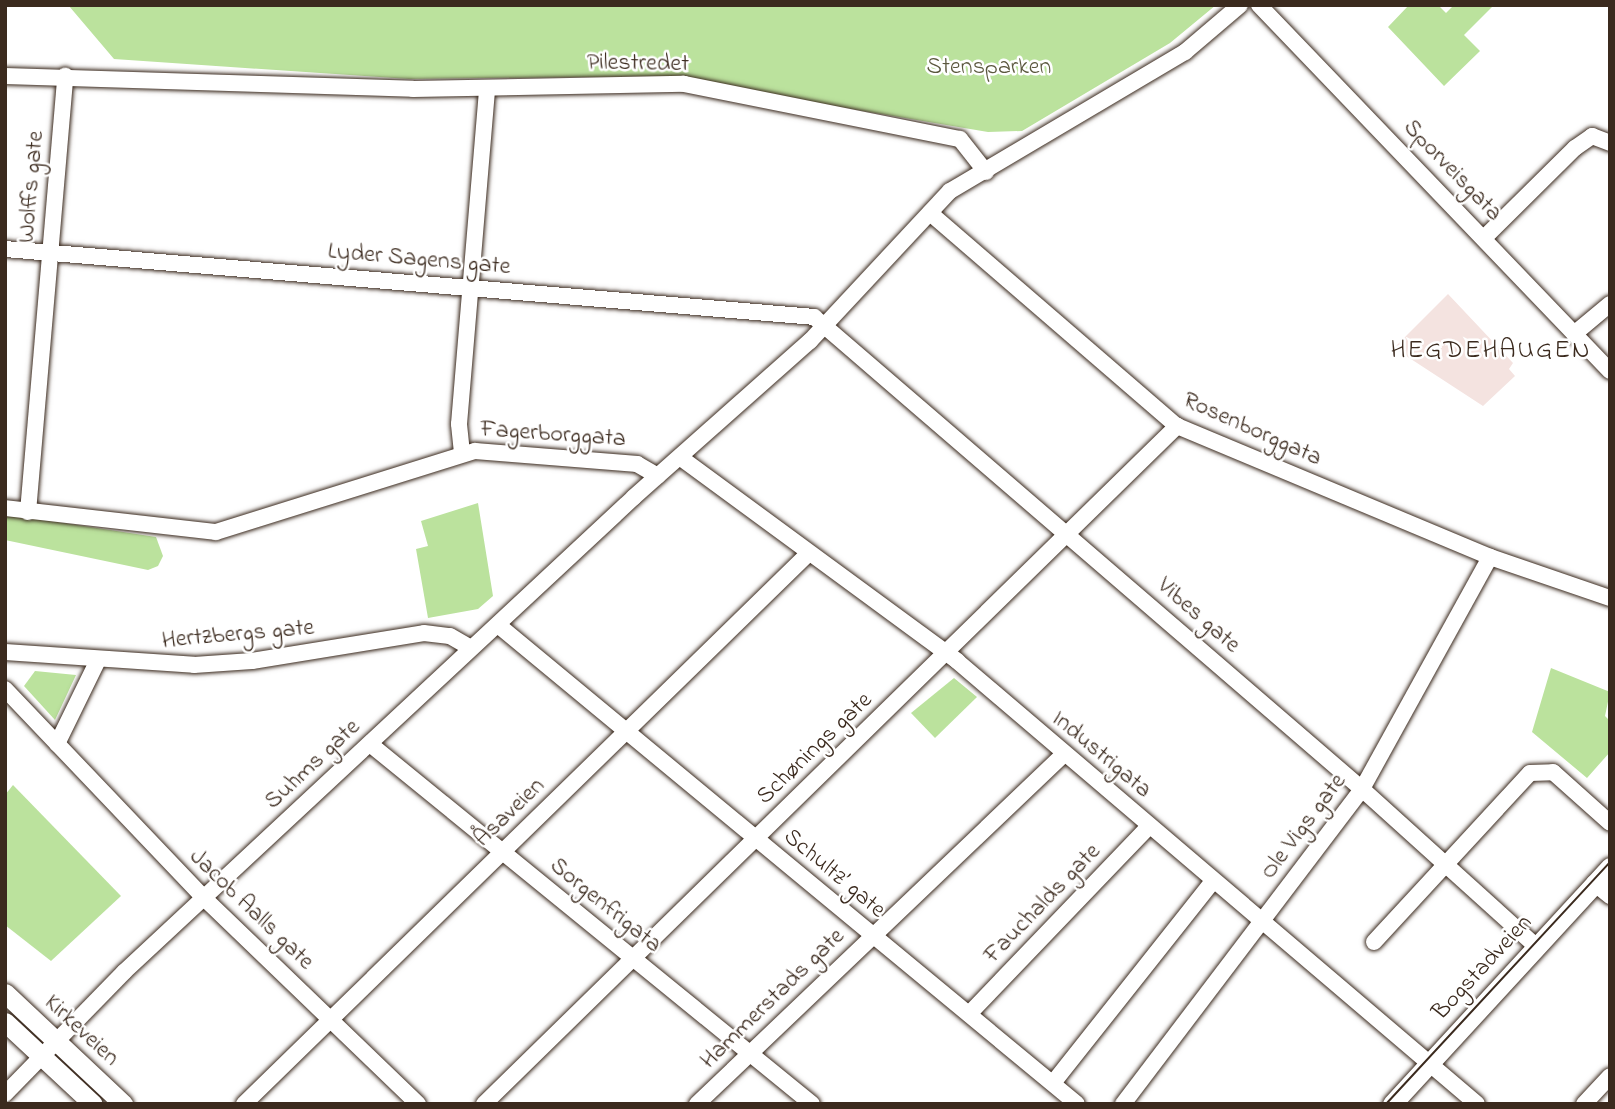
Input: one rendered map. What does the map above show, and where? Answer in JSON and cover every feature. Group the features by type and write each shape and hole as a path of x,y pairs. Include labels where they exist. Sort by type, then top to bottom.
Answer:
{"main road":[{"name":"Bogstadveien","path":"1392,1104 1610,866"},
{"name":"Kirkeveien","path":"5,993 123,1104"},
{"name":"Kirkeveien","path":"5,1022 93,1104"}],"street":[{"path":"659,476 827,324 950,191 1185,52 1240,5"},
{"name":"Sporveisgata","path":"1259,5 1485,237 1610,372"},
{"name":"Pilestredet","path":"5,76 487,88 684,84 960,139 986,172"},
{"name":"Wolffs gate","path":"27,512 65,76"},
{"path":"463,453 458,424 487,88"},
{"path":"1485,237 1575,148 1592,136 1610,143"},
{"name":"Rosenborggata","path":"930,213 1177,426 1490,557 1610,598"},
{"name":"Lyder Sagens gate","path":"5,249 799,313 827,324"},
{"path":"1574,334 1610,304"},
{"name":"Vibes gate","path":"827,324 1362,789 1536,946"},
{"name":"Schønings gate","path":"484,1104 1177,426"},
{"name":"Fagerborggata","path":"5,508 216,532 463,453 637,464 659,476"},
{"name":"Industrigata","path":"681,458 808,554 946,652 1477,1104"},
{"name":"Suhms gate","path":"5,1094 54,1039 471,648 659,476"},
{"name":"Åsaveien","path":"244,1104 808,554"},
{"name":"Ole Vigs gate","path":"1123,1104 1362,789 1490,557"},
{"name":"Schultz’ gate","path":"498,625 1077,1104"},
{"name":"Hertzbergs gate","path":"5,652 169,665 252,661 424,633 450,636 471,648"},
{"path":"57,744 98,660"},
{"name":"Jacob Aalls gate","path":"5,689 204,898 418,1104"},
{"name":"Sorgenfrigata","path":"370,744 812,1104"},
{"name":"Hammerstads gate","path":"697,1104 1064,754"},
{"path":"1374,942 1536,771 1553,772 1610,823"},
{"name":"Fauchalds gate","path":"968,1014 1149,826"},
{"path":"1053,1083 1213,881"},
{"path":"1594,883 1610,896"},
{"path":"1584,1104 1610,1076"}],"shaded area":[{"path":"1448,294 1513,363 1509,369 1515,376 1483,406 1394,348"}],"green space":[{"name":"Stensparken","path":"1216,5 1170,43 1022,131 988,132 727,88 678,76 409,79 114,59 69,6"},
{"path":"1409,5 1438,5 1446,13 1454,5 1494,5 1464,35 1480,51 1444,86 1388,27"},
{"path":"478,503 493,596 478,609 428,618 416,549 428,546 421,521"},
{"path":"5,514 156,537 163,556 158,566 148,570 5,540"},
{"path":"1551,668 1610,692 1605,716 1610,721 1610,752 1587,778 1532,732"},
{"path":"35,671 76,675 55,720 24,686"},
{"path":"954,678 977,697 935,738 911,713"},
{"path":"13,785 121,896 51,961 5,925 5,795"}],"tram line":[{"path":"1386,1104 1610,862"}],"district":[{"name":"HEGDEHAUGEN","path":"1491,352"}]}
